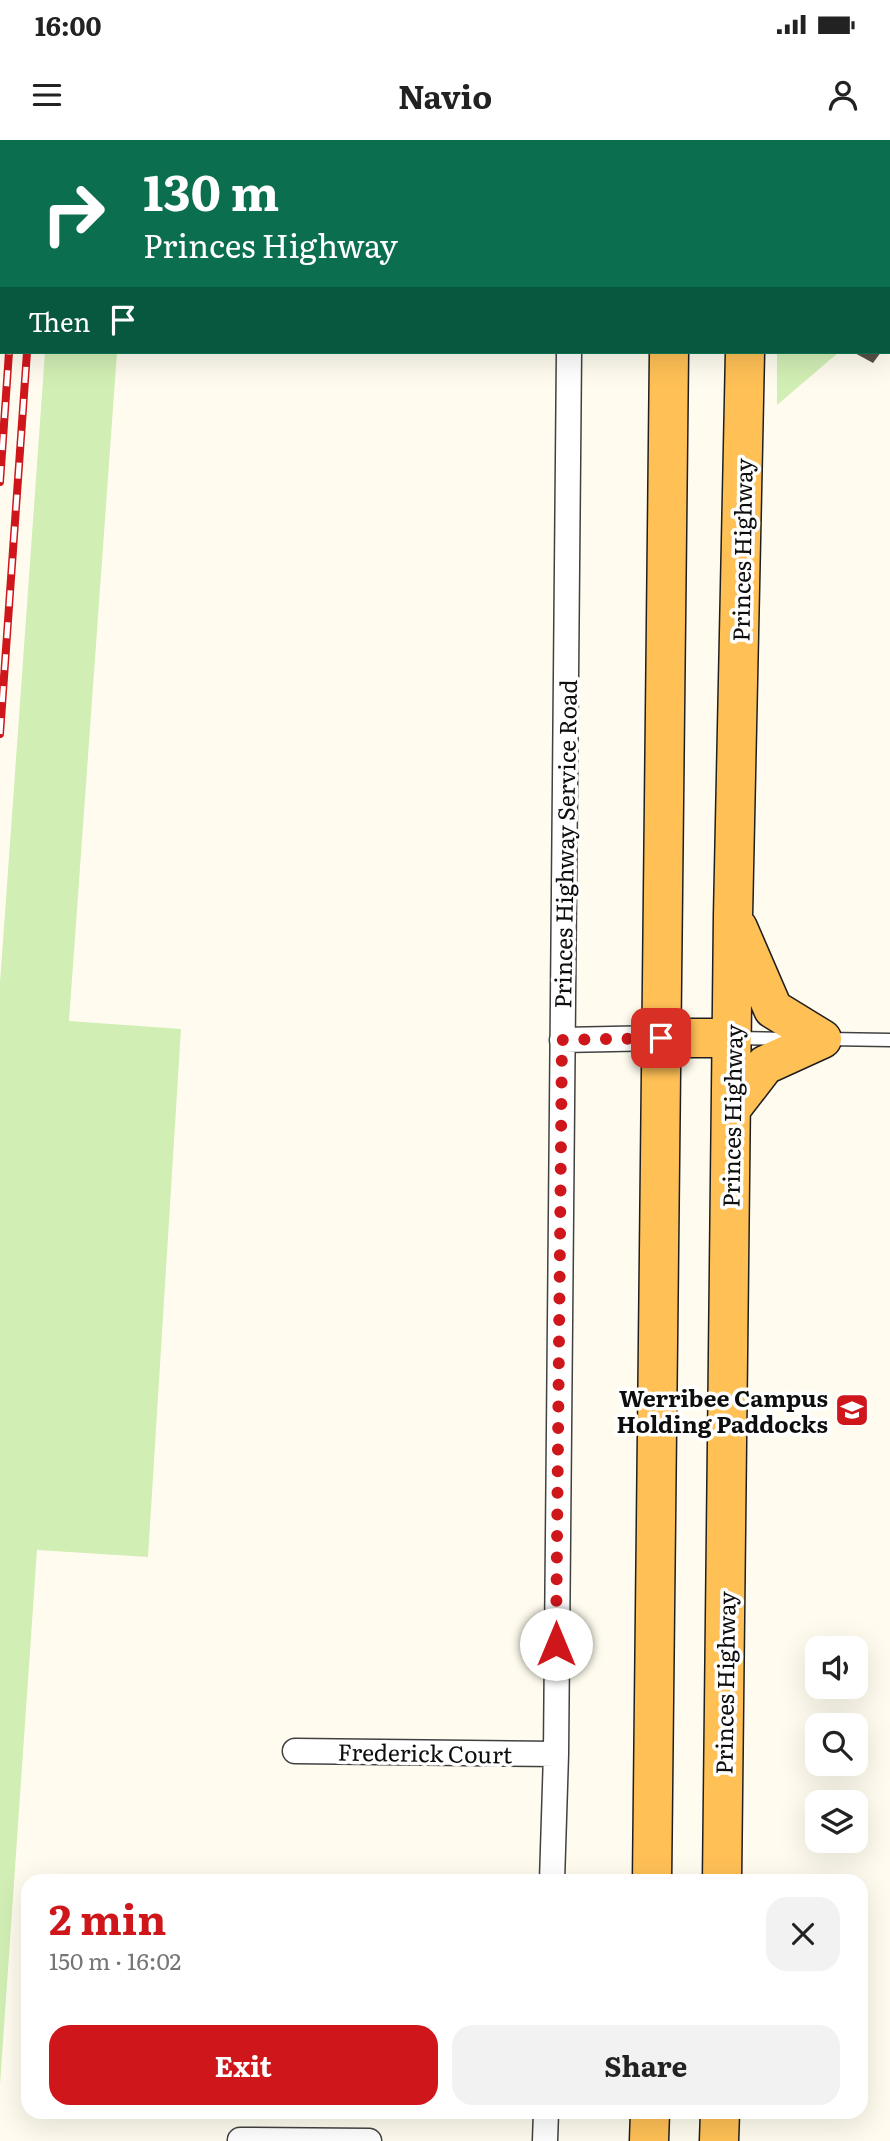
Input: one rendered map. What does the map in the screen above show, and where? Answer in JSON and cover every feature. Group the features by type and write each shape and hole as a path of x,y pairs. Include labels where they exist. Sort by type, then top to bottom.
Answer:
{"highway":[{"path":"652,1874 669,354"},
{"name":"Princes Highway","path":"722,1874 733,916 745,354"},
{"path":"733,916 773,1009 822,1039"},
{"path":"661,1038 732,1038"},
{"path":"731,1109 765,1065 822,1039"},
{"path":"649,2141 650,2119"},
{"path":"719,2141 720,2119"}],"street":[{"name":"Princes Highway Service Road","path":"552,1874 556,1754 569,354"},
{"path":"562,1040 661,1038"},
{"name":"Frederick Court","path":"295,1751 556,1754"},
{"path":"545,2141 546,2119"},
{"path":"240,2140 369,2141"}],"lane":[{"path":"732,1038 887,1043"}],"green space":[{"path":"45,354 117,354 69,1021 181,1029 148,1557 37,1550 0,2085 0,983"},
{"path":"777,354 837,354 777,405"}],"building":[{"path":"857,354 880,354 873,363"}],"railway":[{"path":"0,482 9,354"},
{"path":"0,734 27,354"}],"place":[{"name":"Werribee Campus Holding Paddocks","path":"852,1410"}],"route":[{"path":"556,1644 562,1040 661,1038"}]}
